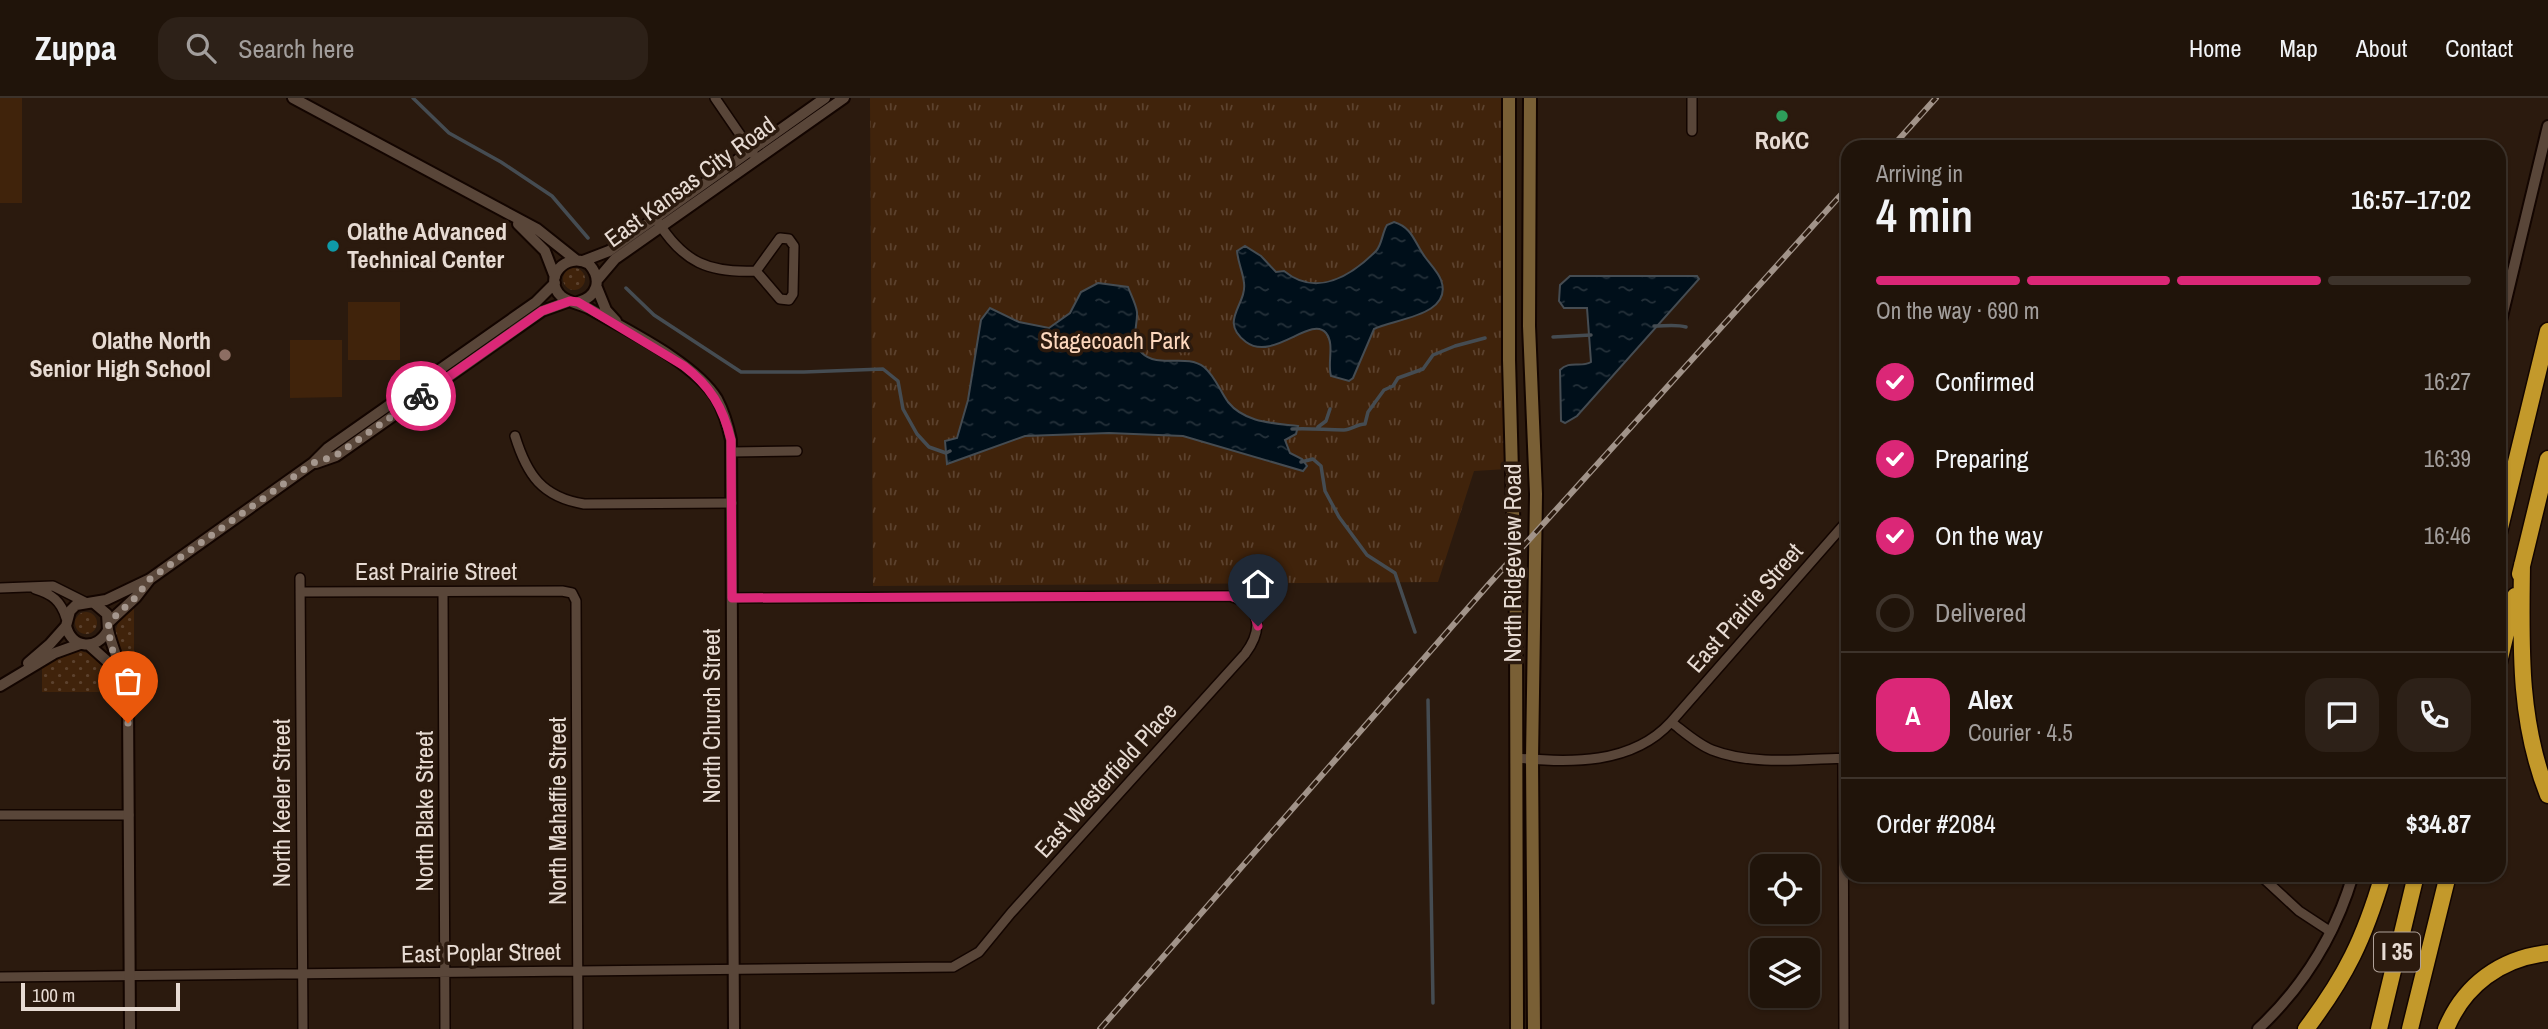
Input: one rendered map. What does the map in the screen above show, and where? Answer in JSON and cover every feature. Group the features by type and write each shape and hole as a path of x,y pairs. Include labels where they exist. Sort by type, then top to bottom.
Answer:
{"highway":[{"path":"2506,503 2548,331"},
{"path":"2506,632 2548,460"},
{"path":"2522,565 2521,664 2524,708 2533,753 2548,794"},
{"path":"2306,1029 2353,959 2381,882"},
{"name":"I 35","path":"2379,1029 2414,882"},
{"name":"I 35","path":"2410,1029 2446,882"},
{"path":"2446,1029 2456,1009 2479,980 2520,957 2548,953"}],"main road":[{"name":"North Ridgeview Road","path":"1509,98 1509,360 1517,758 1517,1029"},
{"name":"North Ridgeview Road","path":"1530,98 1529,326 1536,494 1532,760 1535,1029"}],"street":[{"path":"293,98 537,229 595,270 597,283 592,295 542,311 335,456 313,463"},
{"path":"715,98 754,155"},
{"name":"East Kansas City Road","path":"754,155 825,98"},
{"name":"East Kansas City Road","path":"580,260 609,251 658,222 754,155 844,98"},
{"path":"1692,98 1692,131"},
{"path":"2506,300 2548,126"},
{"path":"506,212 545,251 562,297 574,302"},
{"path":"658,222 678,249 701,265 723,271 756,271 780,299 789,300 793,294 794,258 794,246 789,239 780,239 756,271"},
{"name":"East Kansas City Road","path":"597,283 615,259 658,222"},
{"path":"5,682 50,644 76,606 106,600 150,579 313,463 328,448 536,302 555,280 559,268 567,262 580,260"},
{"name":"North Church Street","path":"597,283 606,310 623,328"},
{"name":"North Church Street","path":"574,302 623,328 684,366 708,387 718,400 726,419 732,452 734,1029"},
{"path":"514,436 522,460 532,476 545,489 569,501 584,504 732,503"},
{"path":"732,452 797,451"},
{"name":"East Prairie Street","path":"1517,758 1574,761 1602,758 1640,746 1671,722 1841,528"},
{"name":"North Keeler Street","path":"300,578 303,1029"},
{"path":"5,682 55,653 98,643 108,626 150,579"},
{"path":"0,588 53,586 102,608 108,626 128,701 130,1029"},
{"path":"30,588 54,596 64,610 72,640 85,645 123,678"},
{"name":"East Prairie Street","path":"300,592 572,593"},
{"name":"North Blake Street","path":"443,592 445,1029"},
{"name":"North Mahaffie Street","path":"572,593 576,601 578,1029"},
{"name":"East Westerfield Place","path":"732,598 1230,596 1242,600 1254,612 1258,626 1255,639 1245,654 979,952 962,963"},
{"path":"1671,722 1709,749 1733,756 1760,759 1841,758"},
{"path":"0,815 129,815"},
{"path":"1844,1029 1845,882"},
{"path":"2268,882 2299,911 2331,932"},
{"path":"2258,1029 2302,982 2331,932 2351,882"},
{"name":"East Poplar Street","path":"0,977 941,968 962,963"}],"green space":[{"path":"0,98 22,98 22,203 0,203"},
{"name":"Stagecoach Park","path":"870,98 1504,98 1507,469 1474,471 1438,582 873,586"},
{"path":"574,268 582,271 585,279 582,287 574,290 566,287 563,279 566,271"},
{"path":"348,302 400,302 400,360 348,360"},
{"path":"290,340 342,340 342,397 290,398"},
{"path":"134,602 134,691 119,655 115,636 123,615"},
{"path":"86,612 94,615 97,623 94,631 86,634 78,631 75,623 78,615"},
{"path":"74,650 90,654 105,663 116,676 121,692 42,692 42,667 63,653"}],"water":[{"path":"1394,222 1413,236 1440,277 1443,292 1431,309 1374,329 1353,378 1349,381 1331,376 1329,337 1319,329 1301,333 1279,343 1257,347 1238,334 1234,320 1242,299 1244,283 1237,251 1245,246 1261,256 1276,272 1284,271 1296,279 1321,283 1345,275 1367,260 1378,248 1387,225"},
{"path":"1570,276 1697,276 1699,279 1577,416 1565,423 1561,421 1560,370 1567,365 1591,362 1587,308 1564,308 1559,301 1560,285"},
{"path":"1098,283 1128,287 1137,312 1136,344 1142,353 1156,360 1197,363 1208,371 1228,402 1243,414 1269,423 1298,426 1296,434 1285,440 1290,453 1302,459 1307,466 1303,471 1183,436 1109,433 1025,436 947,464 945,441 957,438 968,400 981,320 990,308 1019,322 1049,328 1070,313 1081,292"}],"waterway":[{"path":"413,98 449,133 501,162 552,196 588,238"},
{"path":"626,288 654,315 741,372 883,369 898,381 903,409 917,434 929,447 946,453 950,451"},
{"path":"1654,326 1686,327"},
{"path":"1553,337 1591,335"},
{"path":"1292,429 1344,430 1365,424 1368,412 1384,390 1393,386 1398,378 1423,369 1433,355 1485,338"},
{"path":"1318,427 1326,421 1330,409"},
{"path":"1301,462 1313,459 1321,466 1325,491 1339,517 1367,555 1395,573 1415,632"},
{"path":"1428,700 1433,1003"}],"railway":[{"path":"1898,140 1936,98"},
{"path":"1100,1029 1489,584 1841,195"}],"way so far":[{"path":"128,723 127,689 114,656 108,630 114,615 136,597 150,579 313,463 335,456 421,396"}],"place":[{"name":"RoKC","path":"1782,116"},
{"name":"Olathe Advanced Technical Center","path":"333,246"},
{"name":"Olathe North Senior High School","path":"225,355"}],"route":[{"path":"421,396 542,311 570,301 578,302 684,366 700,378 718,400 731,440 732,598 1230,596 1242,600 1254,612 1258,626"}]}
